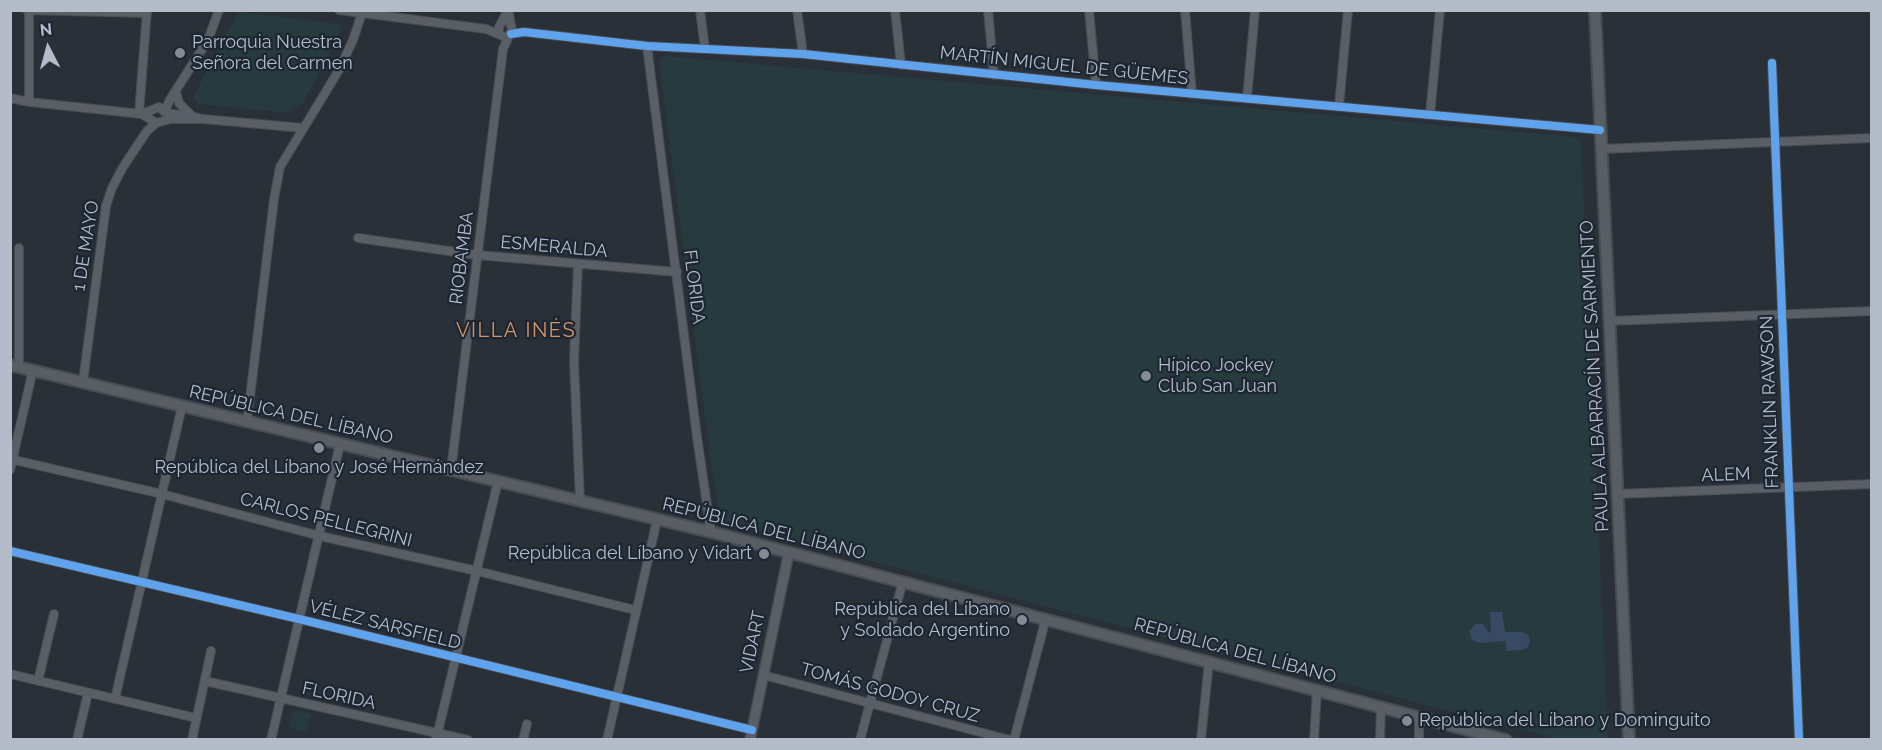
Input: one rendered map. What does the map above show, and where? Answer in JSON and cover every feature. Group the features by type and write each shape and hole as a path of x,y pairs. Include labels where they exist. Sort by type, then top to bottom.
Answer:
{"main road":[{"name":"PAULA ALBARRACÍN DE SARMIENTO","path":"1595,10 1629,740"},
{"name":"REPÚBLICA DEL LÍBANO","path":"15,366 711,532 1419,716 1480,736 1506,740"}],"street":[{"name":"1 DE MAYO","path":"83,382 106,206 112,188 154,116 176,92 208,40 219,10"},
{"path":"339,10 500,29"},
{"path":"500,29 508,10"},
{"path":"500,29 505,37 510,31 508,10"},
{"path":"700,10 705,48"},
{"path":"797,10 803,54"},
{"path":"895,10 901,65"},
{"path":"988,10 994,75"},
{"path":"1089,10 1096,85"},
{"path":"1185,10 1192,94"},
{"path":"1247,98 1255,10"},
{"path":"1339,106 1348,10"},
{"path":"1430,115 1440,10"},
{"path":"29,102 28,11 147,12 154,116"},
{"path":"247,422 280,166 339,70 363,12"},
{"path":"500,29 504,23 510,31"},
{"name":"RIOBAMBA","path":"500,29 503,49"},
{"name":"RIOBAMBA","path":"451,470 503,49 510,31"},
{"name":"MARTÍN MIGUEL DE GÜEMES","path":"510,31 647,46 803,54 1096,85 1600,130"},
{"name":"FLORIDA","path":"647,46 711,532"},
{"name":"FRANKLIN RAWSON","path":"1772,63 1799,740"},
{"path":"176,92 179,103 191,116"},
{"path":"10,98 154,116 303,128"},
{"path":"154,116 191,116 203,119"},
{"path":"1601,149 1872,138"},
{"name":"ESMERALDA","path":"358,238 477,255 677,272"},
{"path":"15,366 19,248"},
{"path":"578,264 574,361 580,501"},
{"path":"1609,321 1872,311"},
{"path":"10,470 33,370"},
{"path":"115,699 182,406"},
{"path":"271,740 340,444"},
{"name":"CARLOS PELLEGRINI","path":"12,460 162,494 320,536 477,571 635,610"},
{"path":"437,736 498,482"},
{"name":"ALEM","path":"1617,494 1872,484"},
{"path":"607,740 657,520"},
{"name":"VÉLEZ SARSFIELD","path":"10,551 616,697 751,735"},
{"name":"VIDART","path":"751,735 789,552"},
{"path":"860,740 903,581"},
{"path":"38,681 54,614"},
{"path":"1012,740 1046,618"},
{"path":"192,740 211,651"},
{"path":"1201,740 1209,661"},
{"path":"10,674 196,718"},
{"name":"TOMÁS GODOY CRUZ","path":"763,675 1012,740"},
{"name":"FLORIDA","path":"205,681 437,736 468,740"},
{"path":"1314,740 1317,689"},
{"path":"77,740 88,693"},
{"path":"1380,740 1381,706"},
{"path":"1419,716 1419,740"},
{"path":"523,740 527,724"}],"green space":[{"path":"240,12 339,24 342,30 303,103 290,111 198,104 193,97"},
{"name":"Hípico Jockey Club San Juan","path":"664,56 1575,137 1581,143 1608,739 1558,739 728,524 720,515 710,456 659,60"},
{"path":"297,710 311,714 306,732 289,728 292,713"}],"water":[{"path":"1490,612 1502,612 1505,632 1522,632 1528,635 1530,641 1527,648 1506,651 1506,641 1479,643 1472,640 1469,631 1475,624 1483,624 1489,633 1491,632"}],"cycle path":[{"path":"511,34 524,32 647,46 803,54 1096,85 1600,130"},
{"path":"1772,63 1799,740"},
{"path":"10,551 752,730"}],"place":[{"name":"Parroquia Nuestra Señora del Carmen","path":"180,53"},
{"name":"Hípico Jockey Club San Juan","path":"1146,376"},
{"name":"República del Líbano y José Hernández","path":"319,448"},
{"name":"República del Líbano y Vidart","path":"764,554"},
{"name":"República del Líbano y Soldado Argentino","path":"1022,620"},
{"name":"República del Líbano y Dominguito","path":"1407,721"}],"district":[{"name":"VILLA INÉS","path":"516,331"}]}
